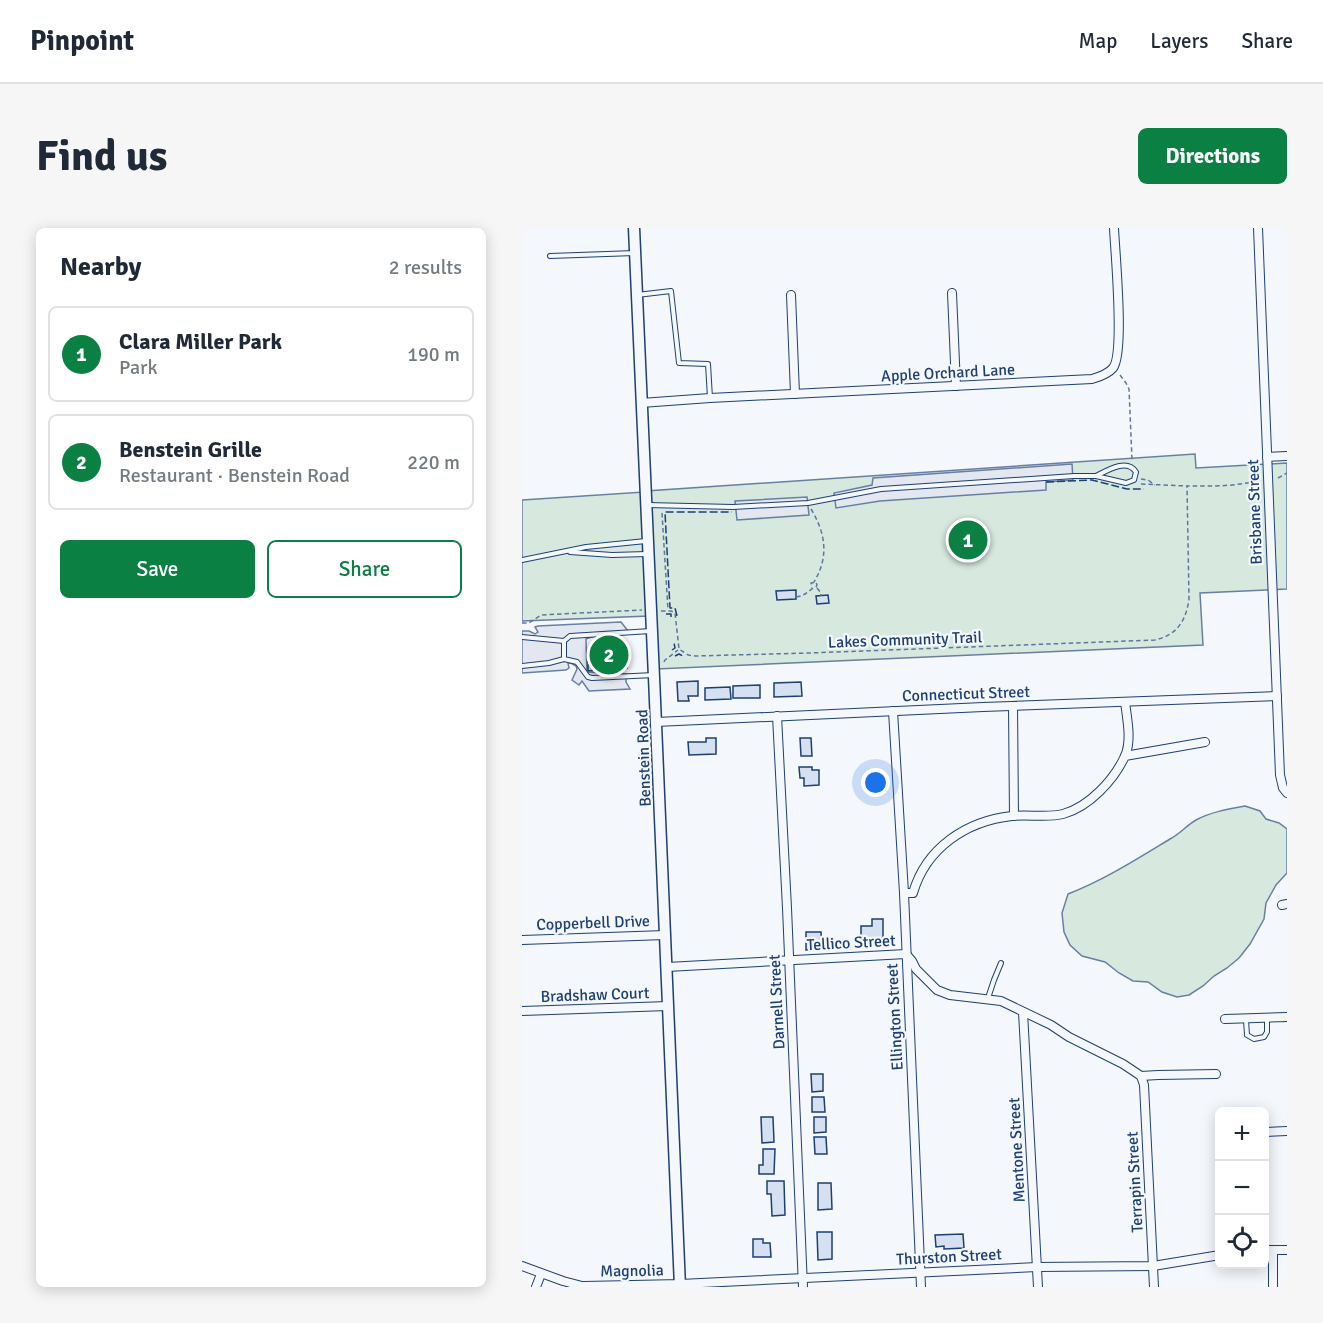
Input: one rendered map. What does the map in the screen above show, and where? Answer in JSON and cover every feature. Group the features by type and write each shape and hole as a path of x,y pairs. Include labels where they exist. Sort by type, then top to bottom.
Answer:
{"street":[{"name":"Benstein Road","path":"634,228 680,1285"},
{"path":"1113,368 1119,348 1114,228"},
{"name":"Brisbane Street","path":"1258,228 1280,775 1283,788 1287,793"},
{"path":"952,293 956,386"},
{"path":"791,295 795,394"},
{"name":"Apple Orchard Lane","path":"641,404 710,398 1092,380 1113,368"},
{"path":"1267,457 1287,456"},
{"name":"Connecticut Street","path":"656,722 1277,696"},
{"path":"904,893 913,893 930,858 947,840 965,828 993,819 1014,816 1061,815 1076,809 1092,797 1110,781 1128,749 1125,702"},
{"path":"1013,706 1014,816"},
{"name":"Ellington Street","path":"893,711 904,893 921,1287"},
{"name":"Darnell Street","path":"777,716 803,1283"},
{"path":"1125,756 1205,742"},
{"name":"Copperbell Drive","path":"522,940 665,935"},
{"name":"Tellico Street","path":"667,967 906,954 916,969 937,990 1001,1001 1051,1025 1141,1076"},
{"name":"Bradshaw Court","path":"522,1011 668,1006"},
{"name":"Mentone Street","path":"1023,1012 1038,1287"},
{"path":"1225,1019 1287,1017"},
{"path":"1141,1076 1216,1074"},
{"name":"Terrapin Street","path":"1141,1076 1144,1085 1154,1287"},
{"path":"1269,1132 1287,1131"},
{"path":"1274,1287 1269,1250 1287,1250"},
{"name":"Thurston Street","path":"680,1285 803,1283 920,1273 1037,1267 1153,1266 1215,1256"},
{"name":"Magnolia","path":"522,1266 541,1274 585,1286 680,1285"},
{"path":"536,1287 541,1274"}],"lane":[{"path":"550,256 635,253"},
{"path":"637,295 671,291 679,363 708,364 710,398"},
{"path":"646,505 733,507 808,503 880,489 1074,476 1096,476 1126,483 1136,477 1136,472 1129,465 1123,465 1096,476"},
{"path":"522,560 586,547 648,540"},
{"path":"567,551 612,555 648,554"},
{"path":"522,637 564,641 570,636 652,631"},
{"path":"564,641 564,659"},
{"path":"522,666 564,659 577,662 588,677 592,678 654,675"},
{"path":"988,999 1001,963"},
{"path":"1246,1019 1247,1035 1254,1039 1264,1037 1268,1032 1268,1018"}],"path":[{"path":"1113,368 1129,389 1132,461"},
{"path":"1131,482 1155,485 1232,486 1263,478 1279,478 1287,473"},
{"path":"1140,476 1140,479 1148,480 1155,485"},
{"name":"Lakes Community Trail","path":"679,649 688,655 695,656 786,654 1155,640 1168,637 1178,628 1188,607 1187,486"},
{"path":"808,503 823,533 824,555 820,572 811,584 812,588"},
{"path":"659,505 662,512 668,611"},
{"path":"814,582 821,596"},
{"path":"796,597 816,587"},
{"path":"522,623 541,615 650,610 675,613 679,649 663,664"}],"shaded area":[{"path":"1195,454 1196,468 1287,463 1287,589 1200,593 1203,645 656,669 646,491"},
{"path":"1072,464 1073,480 1046,482 1046,490 880,501 836,508 834,493 872,485 873,478"},
{"path":"644,492 649,616 522,621 522,500"},
{"path":"807,497 809,515 737,520 735,501"},
{"path":"621,622 628,631 600,634 586,639 587,672 626,674 626,682 630,689 589,691 582,681 579,685 572,680 577,669 571,663 568,663 569,668 566,670 522,673 522,631 535,634 538,632 535,627 538,626"},
{"path":"1245,806 1260,811 1266,819 1279,823 1287,829 1287,873 1276,885 1266,903 1264,919 1250,944 1227,968 1189,995 1177,997 1162,992 1148,982 1133,981 1105,962 1082,956 1070,945 1064,932 1062,913 1068,894 1133,862 1174,837 1196,820"}],"building":[{"path":"796,590 796,599 777,600 776,591"},
{"path":"828,595 829,603 817,604 816,596"},
{"path":"620,642 621,648 626,648 627,668 588,671 588,662 591,663 591,644"},
{"path":"698,681 698,696 688,696 689,701 678,701 677,682"},
{"path":"801,682 802,696 774,697 774,683"},
{"path":"760,685 760,698 733,698 733,686"},
{"path":"730,687 731,699 705,700 705,688"},
{"path":"706,738 716,738 716,754 689,755 688,742 706,742"},
{"path":"800,738 811,738 812,756 801,756"},
{"path":"799,767 812,767 812,770 819,770 819,785 804,786 804,778 800,778"},
{"path":"872,919 883,919 883,938 861,938 861,926 872,926"},
{"path":"806,932 821,932 822,949 806,950"},
{"path":"811,1074 823,1074 823,1091 812,1092"},
{"path":"812,1097 824,1097 825,1112 812,1112"},
{"path":"761,1117 773,1117 774,1142 762,1143"},
{"path":"814,1117 826,1117 826,1132 814,1133"},
{"path":"814,1137 826,1137 827,1154 815,1154"},
{"path":"763,1149 775,1149 774,1174 759,1174 759,1165 763,1165"},
{"path":"767,1181 784,1181 785,1215 772,1216 771,1194 767,1194"},
{"path":"818,1183 831,1183 832,1209 818,1210"},
{"path":"817,1232 832,1232 832,1259 818,1260"},
{"path":"963,1234 964,1248 936,1247 935,1235"},
{"path":"753,1239 763,1239 763,1243 770,1243 771,1257 753,1257"}],"fence":[{"path":"1046,482 1092,480 1127,489 1144,489"},
{"path":"677,616 675,608 670,608 665,512 732,512"},
{"path":"666,614 671,614 671,618"},
{"path":"672,650 675,648 674,643"},
{"path":"675,656 679,654 683,656"}],"place":[{"name":"Clara Miller Park","path":"968,540"},
{"name":"Benstein Grille","path":"609,655"}]}
